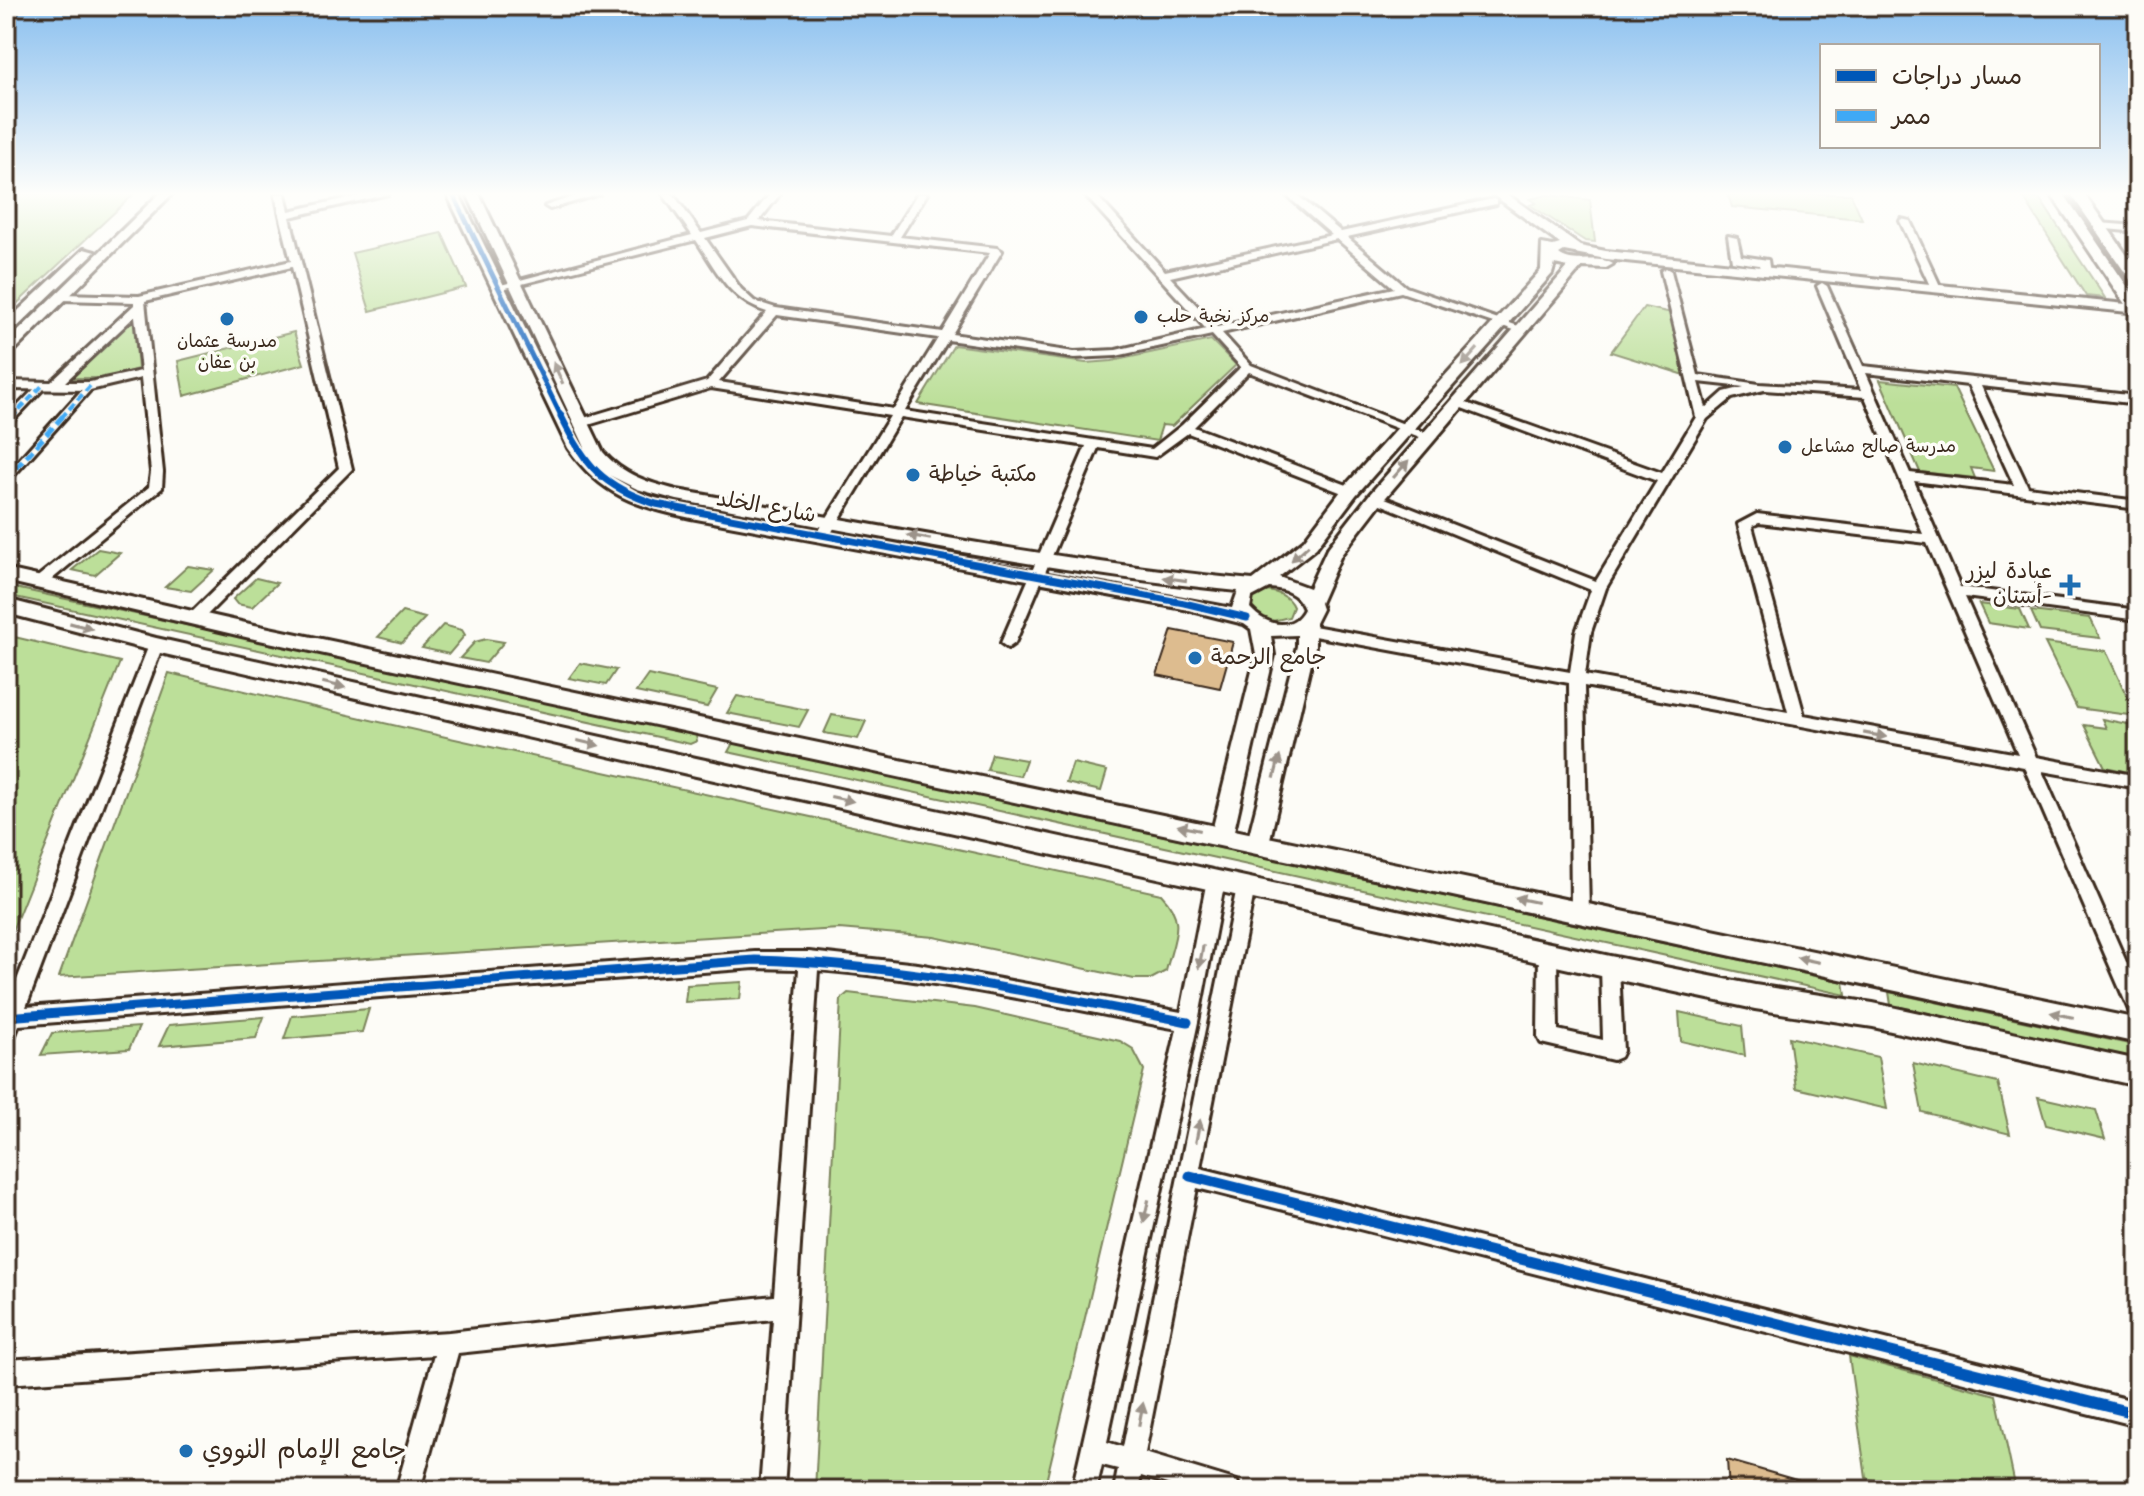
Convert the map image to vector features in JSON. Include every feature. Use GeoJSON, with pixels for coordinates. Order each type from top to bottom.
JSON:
{"type":"FeatureCollection","features":[{"type":"Feature","properties":{"kind":"main road"},"geometry":{"type":"LineString","coordinates":[[2106,264],[2135,306]]}},
{"type":"Feature","properties":{"kind":"main road"},"geometry":{"type":"LineString","coordinates":[[2126,264],[2138,281]]}},
{"type":"Feature","properties":{"kind":"main road"},"geometry":{"type":"LineString","coordinates":[[9,578],[40,582],[194,619],[2138,1031]]}},
{"type":"Feature","properties":{"kind":"main road"},"geometry":{"type":"LineString","coordinates":[[6,606],[156,645],[696,767],[1610,967],[1755,997],[1873,1015],[2138,1073]]}},
{"type":"Feature","properties":{"kind":"main road"},"geometry":{"type":"LineString","coordinates":[[696,767],[720,730]]}},
{"type":"Feature","properties":{"kind":"main road"},"geometry":{"type":"LineString","coordinates":[[1865,972],[1873,1015]]}},
{"type":"Feature","properties":{"kind":"street"},"geometry":{"type":"LineString","coordinates":[[6,330],[76,264]]}},
{"type":"Feature","properties":{"kind":"street"},"geometry":{"type":"LineString","coordinates":[[6,351],[96,264]]}},
{"type":"Feature","properties":{"kind":"street"},"geometry":{"type":"LineString","coordinates":[[62,297],[139,302],[293,264]]}},
{"type":"Feature","properties":{"kind":"street"},"geometry":{"type":"LineString","coordinates":[[194,619],[346,469],[296,264]]}},
{"type":"Feature","properties":{"kind":"street","name":"شارع الخلد"},"geometry":{"type":"LineString","coordinates":[[487,264],[584,461],[613,489],[634,499],[676,510],[1203,607],[1254,623]]}},
{"type":"Feature","properties":{"kind":"street"},"geometry":{"type":"LineString","coordinates":[[508,264],[602,462],[630,481],[677,495],[1044,559],[1167,578],[1290,585],[1299,589],[1313,609],[1304,628],[1258,843]]}},
{"type":"Feature","properties":{"kind":"street"},"geometry":{"type":"LineString","coordinates":[[498,287],[590,264]]}},
{"type":"Feature","properties":{"kind":"street"},"geometry":{"type":"LineString","coordinates":[[717,264],[750,303],[774,311],[1090,356],[1116,353],[1402,289]]}},
{"type":"Feature","properties":{"kind":"street"},"geometry":{"type":"LineString","coordinates":[[822,537],[989,264]]}},
{"type":"Feature","properties":{"kind":"street"},"geometry":{"type":"LineString","coordinates":[[1153,264],[1247,367],[1429,436]]}},
{"type":"Feature","properties":{"kind":"street"},"geometry":{"type":"LineString","coordinates":[[1163,275],[1213,264]]}},
{"type":"Feature","properties":{"kind":"street"},"geometry":{"type":"LineString","coordinates":[[1372,264],[1402,289],[1521,329]]}},
{"type":"Feature","properties":{"kind":"street"},"geometry":{"type":"LineString","coordinates":[[1222,835],[1265,655],[1254,623],[1241,609],[1241,600],[1310,544],[1350,491],[1547,271],[1548,264]]}},
{"type":"Feature","properties":{"kind":"street"},"geometry":{"type":"LineString","coordinates":[[1311,602],[1333,553],[1375,499],[1574,264]]}},
{"type":"Feature","properties":{"kind":"street"},"geometry":{"type":"LineString","coordinates":[[1613,264],[1822,286],[2135,306]]}},
{"type":"Feature","properties":{"kind":"street"},"geometry":{"type":"LineString","coordinates":[[1648,264],[2135,306]]}},
{"type":"Feature","properties":{"kind":"street"},"geometry":{"type":"LineString","coordinates":[[1764,264],[1766,272]]}},
{"type":"Feature","properties":{"kind":"street"},"geometry":{"type":"LineString","coordinates":[[1925,264],[1937,290]]}},
{"type":"Feature","properties":{"kind":"street"},"geometry":{"type":"LineString","coordinates":[[1666,271],[1702,417]]}},
{"type":"Feature","properties":{"kind":"street"},"geometry":{"type":"LineString","coordinates":[[1822,286],[2138,1010]]}},
{"type":"Feature","properties":{"kind":"street"},"geometry":{"type":"LineString","coordinates":[[40,582],[155,488],[157,472],[139,302]]}},
{"type":"Feature","properties":{"kind":"street"},"geometry":{"type":"LineString","coordinates":[[6,423],[139,302]]}},
{"type":"Feature","properties":{"kind":"street"},"geometry":{"type":"LineString","coordinates":[[711,384],[774,311]]}},
{"type":"Feature","properties":{"kind":"street"},"geometry":{"type":"LineString","coordinates":[[581,423],[711,384],[1155,453],[1186,428],[1247,367]]}},
{"type":"Feature","properties":{"kind":"street"},"geometry":{"type":"LineString","coordinates":[[1858,369],[2138,400]]}},
{"type":"Feature","properties":{"kind":"street"},"geometry":{"type":"LineString","coordinates":[[6,385],[90,386],[147,373]]}},
{"type":"Feature","properties":{"kind":"street"},"geometry":{"type":"LineString","coordinates":[[1693,378],[1869,394]]}},
{"type":"Feature","properties":{"kind":"street"},"geometry":{"type":"LineString","coordinates":[[1973,382],[2023,491]]}},
{"type":"Feature","properties":{"kind":"street"},"geometry":{"type":"LineString","coordinates":[[6,479],[90,386]]}},
{"type":"Feature","properties":{"kind":"street"},"geometry":{"type":"LineString","coordinates":[[1580,911],[1576,680],[1579,642],[1588,610],[1702,417],[1728,395],[1764,386]]}},
{"type":"Feature","properties":{"kind":"street"},"geometry":{"type":"LineString","coordinates":[[1457,404],[1665,479]]}},
{"type":"Feature","properties":{"kind":"street"},"geometry":{"type":"LineString","coordinates":[[1186,428],[1350,491]]}},
{"type":"Feature","properties":{"kind":"street"},"geometry":{"type":"LineString","coordinates":[[1008,643],[1094,443]]}},
{"type":"Feature","properties":{"kind":"street"},"geometry":{"type":"LineString","coordinates":[[1905,476],[2138,505]]}},
{"type":"Feature","properties":{"kind":"street"},"geometry":{"type":"LineString","coordinates":[[1375,499],[1599,588]]}},
{"type":"Feature","properties":{"kind":"street"},"geometry":{"type":"LineString","coordinates":[[1798,721],[1745,524],[1757,518],[1932,539]]}},
{"type":"Feature","properties":{"kind":"street"},"geometry":{"type":"LineString","coordinates":[[1955,591],[2138,615]]}},
{"type":"Feature","properties":{"kind":"street"},"geometry":{"type":"LineString","coordinates":[[1254,623],[1285,631],[1304,628],[2138,782]]}},
{"type":"Feature","properties":{"kind":"street"},"geometry":{"type":"LineString","coordinates":[[6,1034],[156,645]]}},
{"type":"Feature","properties":{"kind":"street"},"geometry":{"type":"LineString","coordinates":[[1084,1490],[1188,1022],[1216,880]]}},
{"type":"Feature","properties":{"kind":"street"},"geometry":{"type":"LineString","coordinates":[[1126,1490],[1246,887]]}},
{"type":"Feature","properties":{"kind":"street"},"geometry":{"type":"LineString","coordinates":[[1548,952],[1548,1037],[1613,1051],[1610,967]]}},
{"type":"Feature","properties":{"kind":"street"},"geometry":{"type":"LineString","coordinates":[[10,1017],[755,960],[809,960],[898,969],[1188,1022]]}},
{"type":"Feature","properties":{"kind":"street"},"geometry":{"type":"LineString","coordinates":[[772,1490],[809,960]]}},
{"type":"Feature","properties":{"kind":"street"},"geometry":{"type":"LineString","coordinates":[[1190,1176],[2138,1414]]}},
{"type":"Feature","properties":{"kind":"street"},"geometry":{"type":"LineString","coordinates":[[6,1372],[449,1343],[785,1306]]}},
{"type":"Feature","properties":{"kind":"street"},"geometry":{"type":"LineString","coordinates":[[408,1490],[449,1343]]}},
{"type":"Feature","properties":{"kind":"street"},"geometry":{"type":"LineString","coordinates":[[1093,1450],[1228,1490]]}},
{"type":"Feature","properties":{"kind":"green space"},"geometry":{"type":"Polygon","coordinates":[[[6,264],[60,264],[6,314],[6,264]]]}},
{"type":"Feature","properties":{"kind":"green space"},"geometry":{"type":"Polygon","coordinates":[[[355,264],[456,264],[466,287],[370,311],[355,264]]]}},
{"type":"Feature","properties":{"kind":"green space"},"geometry":{"type":"Polygon","coordinates":[[[2066,264],[2083,264],[2105,298],[2086,296],[2066,264]]]}},
{"type":"Feature","properties":{"kind":"green space"},"geometry":{"type":"Polygon","coordinates":[[[1644,307],[1672,313],[1688,372],[1685,375],[1611,352],[1644,307]]]}},
{"type":"Feature","properties":{"kind":"green space"},"geometry":{"type":"Polygon","coordinates":[[[133,313],[138,369],[105,378],[70,378],[133,313]]]}},
{"type":"Feature","properties":{"kind":"green space"},"geometry":{"type":"Polygon","coordinates":[[[294,332],[304,364],[184,396],[178,361],[294,332]]]}},
{"type":"Feature","properties":{"kind":"green space"},"geometry":{"type":"Polygon","coordinates":[[[1211,340],[1236,365],[1172,426],[1162,425],[1157,441],[918,404],[954,345],[1086,363],[1112,361],[1211,340]]]}},
{"type":"Feature","properties":{"kind":"green space"},"geometry":{"type":"Polygon","coordinates":[[[1880,380],[1954,388],[1994,471],[1971,468],[1975,478],[1920,472],[1880,380]]]}},
{"type":"Feature","properties":{"kind":"green space"},"geometry":{"type":"Polygon","coordinates":[[[98,549],[120,553],[95,575],[72,570],[98,549]]]}},
{"type":"Feature","properties":{"kind":"green space"},"geometry":{"type":"Polygon","coordinates":[[[188,566],[214,570],[191,591],[165,587],[188,566]]]}},
{"type":"Feature","properties":{"kind":"green space"},"geometry":{"type":"Polygon","coordinates":[[[256,578],[277,583],[252,607],[237,604],[233,599],[256,578]]]}},
{"type":"Feature","properties":{"kind":"green space"},"geometry":{"type":"Polygon","coordinates":[[[6,586],[696,735],[697,741],[690,744],[6,595],[6,586]]]}},
{"type":"Feature","properties":{"kind":"green space"},"geometry":{"type":"Polygon","coordinates":[[[1265,591],[1278,593],[1288,600],[1293,607],[1289,617],[1269,622],[1249,609],[1253,596],[1265,591]]]}},
{"type":"Feature","properties":{"kind":"green space"},"geometry":{"type":"Polygon","coordinates":[[[1979,604],[2020,609],[2029,629],[1988,623],[1979,604]]]}},
{"type":"Feature","properties":{"kind":"green space"},"geometry":{"type":"Polygon","coordinates":[[[2031,611],[2090,618],[2100,638],[2040,631],[2031,611]]]}},
{"type":"Feature","properties":{"kind":"green space"},"geometry":{"type":"Polygon","coordinates":[[[402,612],[425,618],[402,643],[378,637],[402,612]]]}},
{"type":"Feature","properties":{"kind":"green space"},"geometry":{"type":"Polygon","coordinates":[[[443,625],[462,630],[465,635],[449,654],[422,648],[443,625]]]}},
{"type":"Feature","properties":{"kind":"green space"},"geometry":{"type":"Polygon","coordinates":[[[6,635],[120,662],[6,946],[6,635]]]}},
{"type":"Feature","properties":{"kind":"green space"},"geometry":{"type":"Polygon","coordinates":[[[486,639],[504,642],[486,663],[460,658],[475,642],[486,639]]]}},
{"type":"Feature","properties":{"kind":"green space"},"geometry":{"type":"Polygon","coordinates":[[[2045,643],[2106,651],[2136,716],[2077,708],[2045,643]]]}},
{"type":"Feature","properties":{"kind":"green space"},"geometry":{"type":"Polygon","coordinates":[[[580,663],[616,670],[606,685],[569,678],[580,663]]]}},
{"type":"Feature","properties":{"kind":"green space"},"geometry":{"type":"Polygon","coordinates":[[[169,673],[1161,894],[1174,913],[1176,922],[1175,939],[1166,971],[1151,979],[1134,979],[934,937],[839,929],[59,977],[169,673]]]}},
{"type":"Feature","properties":{"kind":"green space"},"geometry":{"type":"Polygon","coordinates":[[[648,675],[717,690],[707,707],[636,692],[648,675]]]}},
{"type":"Feature","properties":{"kind":"green space"},"geometry":{"type":"Polygon","coordinates":[[[737,696],[808,710],[799,727],[727,713],[737,696]]]}},
{"type":"Feature","properties":{"kind":"green space"},"geometry":{"type":"Polygon","coordinates":[[[832,715],[866,721],[858,739],[824,733],[832,715]]]}},
{"type":"Feature","properties":{"kind":"green space"},"geometry":{"type":"Polygon","coordinates":[[[2102,719],[2138,726],[2138,774],[2105,767],[2084,725],[2106,728],[2102,719]]]}},
{"type":"Feature","properties":{"kind":"green space"},"geometry":{"type":"Polygon","coordinates":[[[733,743],[1844,982],[1846,995],[728,752],[733,743]]]}},
{"type":"Feature","properties":{"kind":"green space"},"geometry":{"type":"Polygon","coordinates":[[[992,754],[1026,760],[1020,776],[987,770],[992,754]]]}},
{"type":"Feature","properties":{"kind":"green space"},"geometry":{"type":"Polygon","coordinates":[[[1073,763],[1107,771],[1101,791],[1066,783],[1073,763]]]}},
{"type":"Feature","properties":{"kind":"green space"},"geometry":{"type":"Polygon","coordinates":[[[742,982],[740,999],[685,1002],[687,985],[742,982]]]}},
{"type":"Feature","properties":{"kind":"green space"},"geometry":{"type":"Polygon","coordinates":[[[1889,992],[2138,1046],[2138,1059],[1891,1005],[1889,992]]]}},
{"type":"Feature","properties":{"kind":"green space"},"geometry":{"type":"Polygon","coordinates":[[[848,993],[975,1008],[1120,1041],[1133,1049],[1144,1070],[1044,1490],[815,1490],[841,999],[848,993]]]}},
{"type":"Feature","properties":{"kind":"green space"},"geometry":{"type":"Polygon","coordinates":[[[369,1009],[362,1032],[284,1039],[292,1016],[369,1009]]]}},
{"type":"Feature","properties":{"kind":"green space"},"geometry":{"type":"Polygon","coordinates":[[[1679,1012],[1742,1026],[1745,1056],[1681,1041],[1679,1012]]]}},
{"type":"Feature","properties":{"kind":"green space"},"geometry":{"type":"Polygon","coordinates":[[[264,1017],[256,1038],[159,1046],[169,1025],[264,1017]]]}},
{"type":"Feature","properties":{"kind":"green space"},"geometry":{"type":"Polygon","coordinates":[[[139,1027],[129,1049],[41,1055],[52,1033],[139,1027]]]}},
{"type":"Feature","properties":{"kind":"green space"},"geometry":{"type":"Polygon","coordinates":[[[1789,1037],[1878,1057],[1887,1109],[1796,1088],[1789,1037]]]}},
{"type":"Feature","properties":{"kind":"green space"},"geometry":{"type":"Polygon","coordinates":[[[1913,1063],[1998,1083],[2010,1134],[1922,1112],[1913,1063]]]}},
{"type":"Feature","properties":{"kind":"green space"},"geometry":{"type":"Polygon","coordinates":[[[2038,1097],[2096,1110],[2105,1139],[2046,1125],[2038,1097]]]}},
{"type":"Feature","properties":{"kind":"green space"},"geometry":{"type":"Polygon","coordinates":[[[1849,1356],[1996,1395],[2016,1490],[1907,1490],[1866,1478],[1849,1356]]]}},
{"type":"Feature","properties":{"kind":"building","name":"جامع الرحمة"},"geometry":{"type":"Polygon","coordinates":[[[1172,630],[1233,642],[1220,688],[1157,675],[1172,630]]]}},
{"type":"Feature","properties":{"kind":"building"},"geometry":{"type":"Polygon","coordinates":[[[1727,1460],[1817,1486],[1816,1490],[1729,1490],[1727,1460]]]}},
{"type":"Feature","properties":{"kind":"marked path"},"geometry":{"type":"LineString","coordinates":[[6,423],[43,385]]}},
{"type":"Feature","properties":{"kind":"marked path"},"geometry":{"type":"LineString","coordinates":[[6,479],[90,386]]}},
{"type":"Feature","properties":{"kind":"cycle path"},"geometry":{"type":"LineString","coordinates":[[487,264],[576,448],[598,475],[625,493],[691,513],[1184,603],[1247,618]]}},
{"type":"Feature","properties":{"kind":"cycle path"},"geometry":{"type":"LineString","coordinates":[[6,1017],[755,960],[810,961],[918,972],[1188,1022]]}},
{"type":"Feature","properties":{"kind":"cycle path"},"geometry":{"type":"LineString","coordinates":[[1190,1176],[2138,1414]]}},
{"type":"Feature","properties":{"kind":"place","name":"مركز نخبة حلب"},"geometry":{"type":"Point","coordinates":[1141,317]}},
{"type":"Feature","properties":{"kind":"place","name":"مدرسة عثمان بن عفان"},"geometry":{"type":"Point","coordinates":[227,319]}},
{"type":"Feature","properties":{"kind":"place","name":"مدرسة صالح مشاعل"},"geometry":{"type":"Point","coordinates":[1785,447]}},
{"type":"Feature","properties":{"kind":"place","name":"مكتبة خياطة"},"geometry":{"type":"Point","coordinates":[913,475]}},
{"type":"Feature","properties":{"kind":"place","name":"عيادة ليزر أسنان-"},"geometry":{"type":"Point","coordinates":[2070,585]}},
{"type":"Feature","properties":{"kind":"place","name":"جامع الرحمة"},"geometry":{"type":"Point","coordinates":[1195,658]}},
{"type":"Feature","properties":{"kind":"place","name":"جامع الإمام النووي"},"geometry":{"type":"Point","coordinates":[186,1451]}}]}
